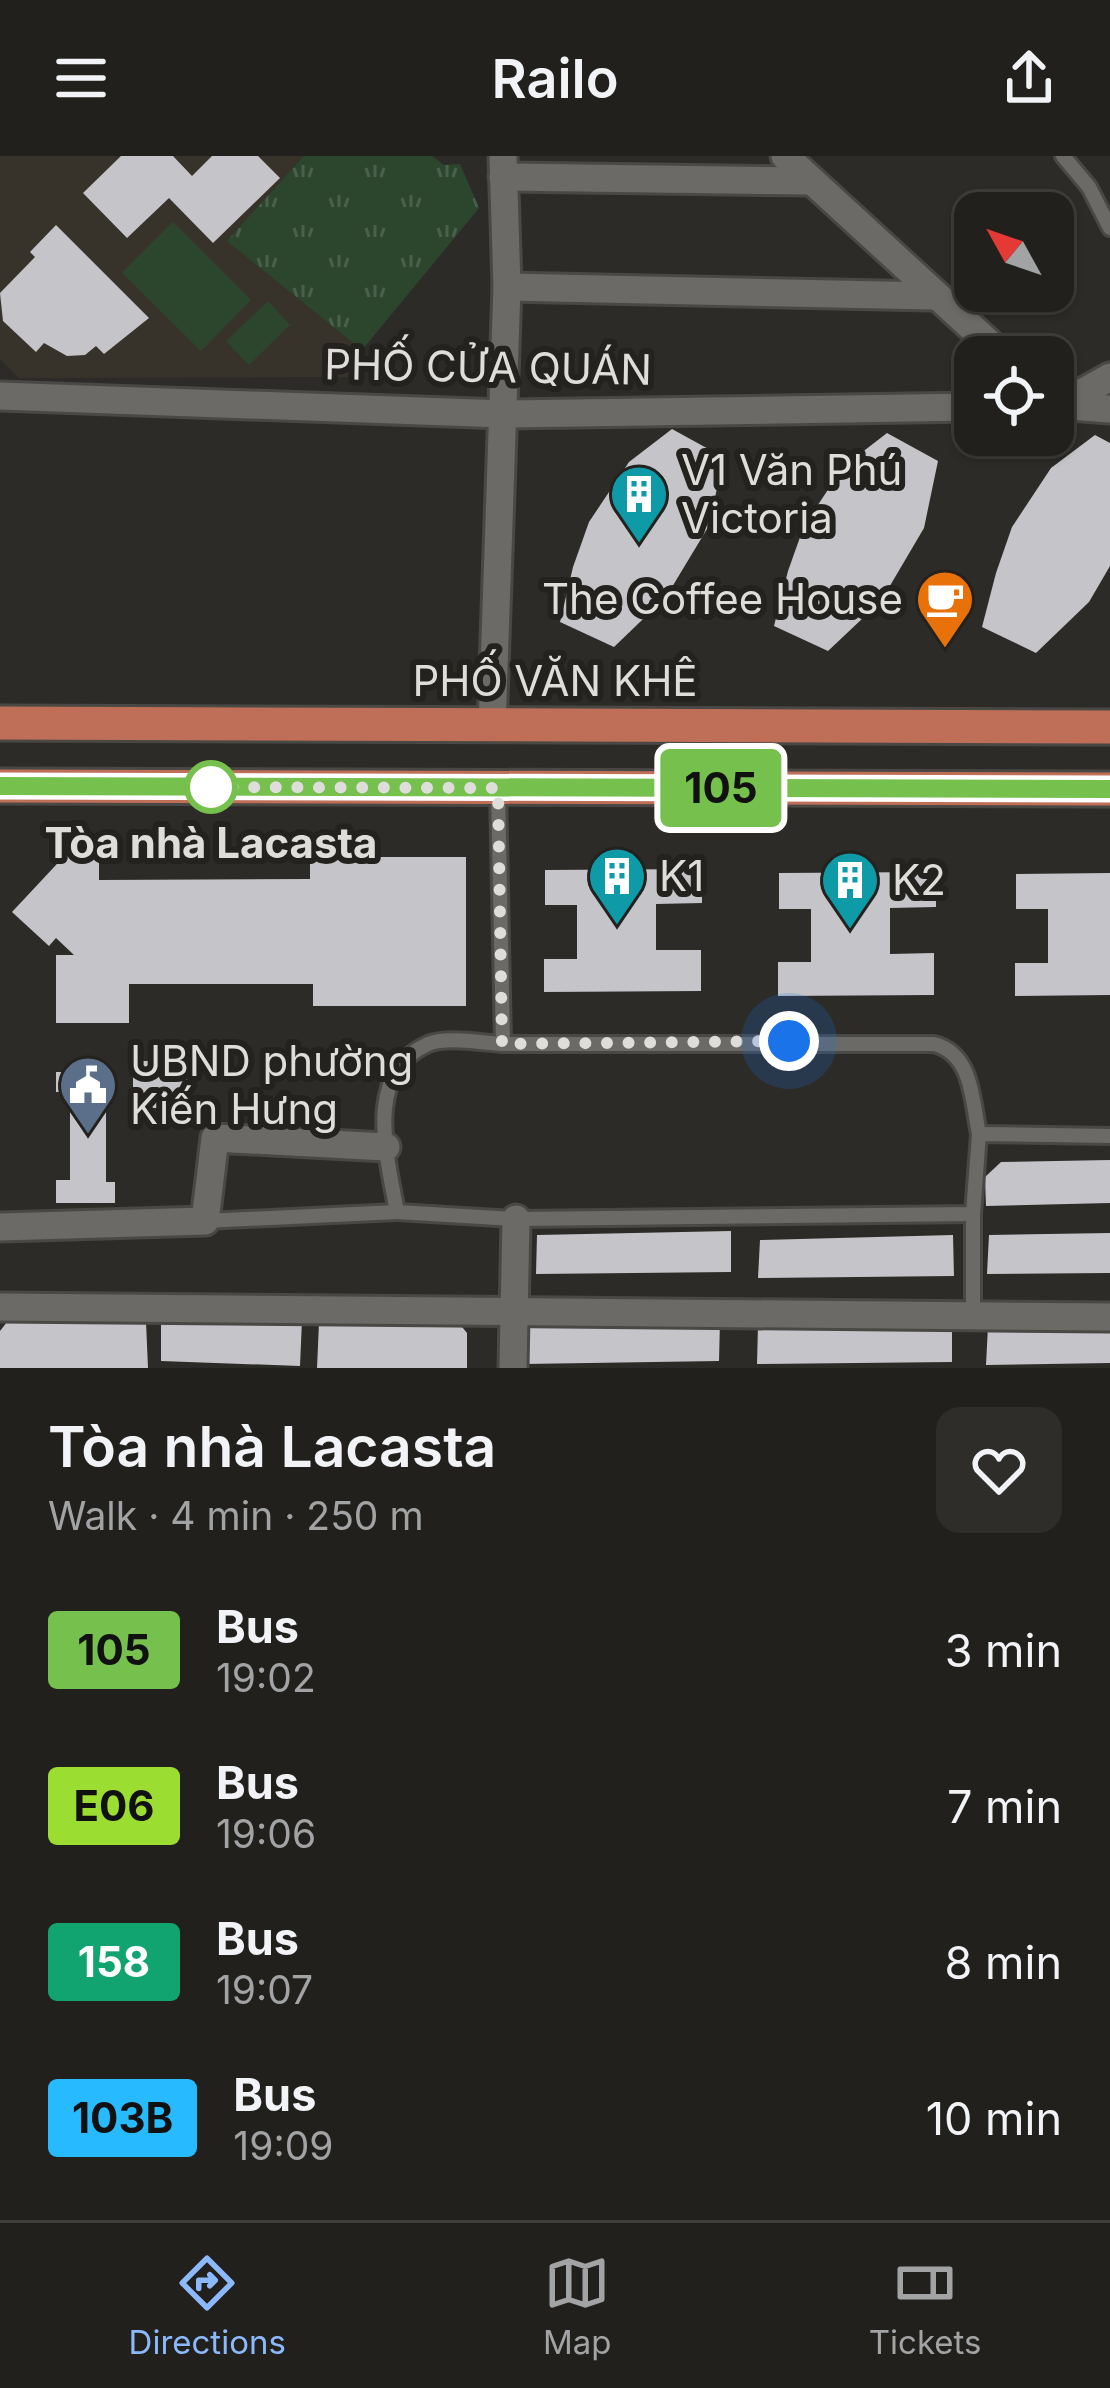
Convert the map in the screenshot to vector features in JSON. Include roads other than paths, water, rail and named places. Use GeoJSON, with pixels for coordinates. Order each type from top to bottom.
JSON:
{"type":"FeatureCollection","features":[{"type":"Feature","properties":{"kind":"main road","name":"PHỐ VĂN KHÊ"},"geometry":{"type":"LineString","coordinates":[[0,723],[1110,727]]}},
{"type":"Feature","properties":{"kind":"main road"},"geometry":{"type":"LineString","coordinates":[[0,786],[1110,789]]}},
{"type":"Feature","properties":{"kind":"street"},"geometry":{"type":"LineString","coordinates":[[785,156],[979,336]]}},
{"type":"Feature","properties":{"kind":"street"},"geometry":{"type":"LineString","coordinates":[[492,727],[507,287],[503,166],[809,181]]}},
{"type":"Feature","properties":{"kind":"street"},"geometry":{"type":"LineString","coordinates":[[507,287],[942,304]]}},
{"type":"Feature","properties":{"kind":"street"},"geometry":{"type":"LineString","coordinates":[[1074,394],[1110,377]]}},
{"type":"Feature","properties":{"kind":"street","name":"PHỐ CỬA QUÁN"},"geometry":{"type":"LineString","coordinates":[[0,396],[504,414],[954,406]]}},
{"type":"Feature","properties":{"kind":"street"},"geometry":{"type":"LineString","coordinates":[[1074,405],[1110,410]]}},
{"type":"Feature","properties":{"kind":"street"},"geometry":{"type":"LineString","coordinates":[[0,1227],[205,1221],[215,1138],[386,1147]]}},
{"type":"Feature","properties":{"kind":"street"},"geometry":{"type":"LineString","coordinates":[[513,1368],[516,1219]]}},
{"type":"Feature","properties":{"kind":"street"},"geometry":{"type":"LineString","coordinates":[[0,1306],[1110,1317]]}},
{"type":"Feature","properties":{"kind":"lane"},"geometry":{"type":"LineString","coordinates":[[1063,156],[1089,187],[1110,228]]}},
{"type":"Feature","properties":{"kind":"lane"},"geometry":{"type":"LineString","coordinates":[[942,304],[954,298]]}},
{"type":"Feature","properties":{"kind":"lane"},"geometry":{"type":"LineString","coordinates":[[498,788],[502,1044]]}},
{"type":"Feature","properties":{"kind":"lane"},"geometry":{"type":"LineString","coordinates":[[397,1212],[386,1147],[386,1088],[398,1064],[431,1042],[934,1044],[950,1049],[965,1069],[979,1134],[973,1316]]}},
{"type":"Feature","properties":{"kind":"lane"},"geometry":{"type":"LineString","coordinates":[[979,1134],[1110,1136]]}},
{"type":"Feature","properties":{"kind":"lane"},"geometry":{"type":"LineString","coordinates":[[205,1221],[397,1212],[516,1219],[805,1220],[974,1214]]}},
{"type":"Feature","properties":{"kind":"place","name":"V1 Văn Phú Victoria"},"geometry":{"type":"Point","coordinates":[639,545]}},
{"type":"Feature","properties":{"kind":"place","name":"The Coffee House"},"geometry":{"type":"Point","coordinates":[945,650]}},
{"type":"Feature","properties":{"kind":"place","name":"Tòa nhà Lacasta"},"geometry":{"type":"Point","coordinates":[211,787]}},
{"type":"Feature","properties":{"kind":"place","name":"K1"},"geometry":{"type":"Point","coordinates":[617,927]}},
{"type":"Feature","properties":{"kind":"place","name":"K2"},"geometry":{"type":"Point","coordinates":[850,931]}},
{"type":"Feature","properties":{"kind":"place","name":"UBND phường Kiến Hưng"},"geometry":{"type":"Point","coordinates":[88,1136]}}]}
